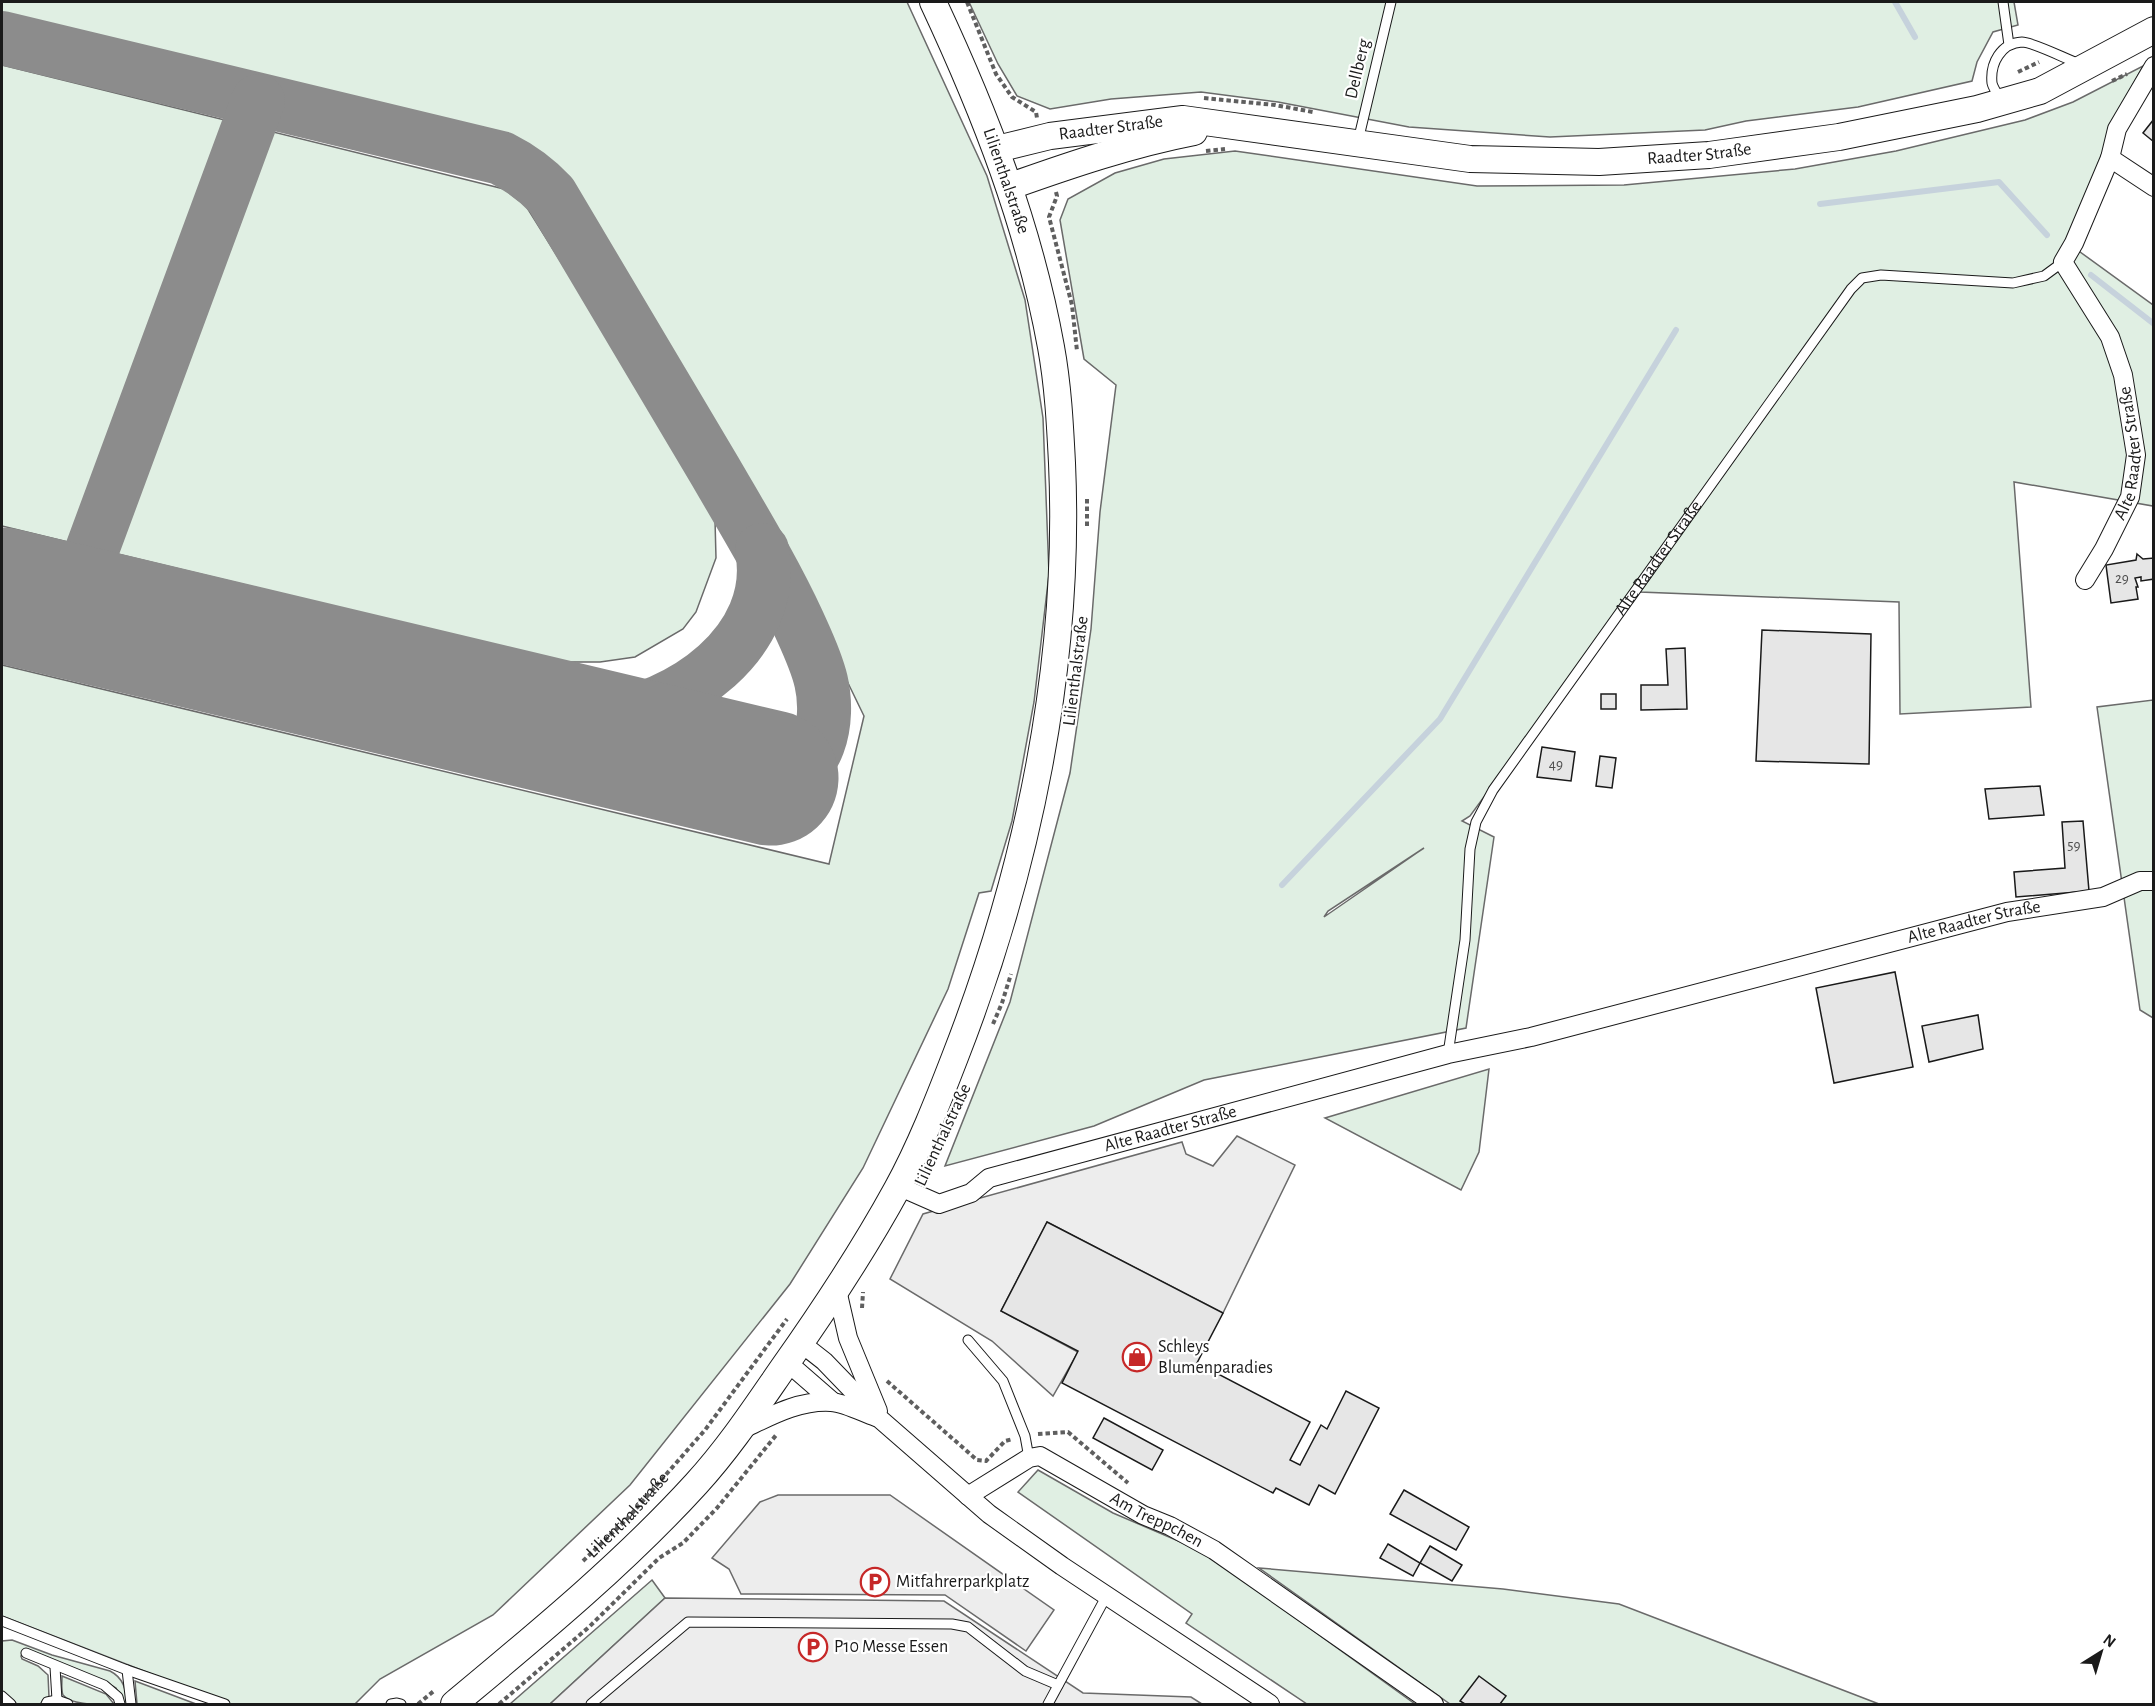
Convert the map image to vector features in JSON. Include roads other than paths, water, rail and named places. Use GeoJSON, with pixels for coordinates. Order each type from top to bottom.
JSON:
{"type":"FeatureCollection","features":[{"type":"Feature","properties":{"kind":"main road","name":"Lilienthalstraße"},"geometry":{"type":"LineString","coordinates":[[445,1697],[548,1625],[646,1535],[699,1481],[739,1430],[837,1290],[898,1186],[933,1115],[995,947],[1024,838],[1052,694],[1063,572],[1064,509],[1060,427],[1052,349],[1025,234],[1011,186],[933,2]]}},
{"type":"Feature","properties":{"kind":"main road","name":"Raadter Straße"},"geometry":{"type":"LineString","coordinates":[[997,149],[1043,125],[1183,119],[1470,159],[1599,162],[1709,155],[1839,137],[1977,109],[1997,93],[2040,91],[2154,30]]}},
{"type":"Feature","properties":{"kind":"main road","name":"Raadter Straße"},"geometry":{"type":"LineString","coordinates":[[1011,186],[1050,172],[1169,137],[1225,126]]}},
{"type":"Feature","properties":{"kind":"street"},"geometry":{"type":"LineString","coordinates":[[2063,262],[2074,243],[2110,158],[2117,129],[2154,66]]}},
{"type":"Feature","properties":{"kind":"street"},"geometry":{"type":"LineString","coordinates":[[2110,158],[2154,187]]}},
{"type":"Feature","properties":{"kind":"street","name":"Alte Raadter Straße"},"geometry":{"type":"LineString","coordinates":[[2063,262],[2110,337],[2123,375],[2136,455],[2130,497],[2104,549],[2085,580]]}},
{"type":"Feature","properties":{"kind":"street","name":"Alte Raadter Straße"},"geometry":{"type":"LineString","coordinates":[[898,1186],[939,1204],[971,1193],[989,1178],[1448,1054],[1531,1037],[2007,912],[2103,897],[2140,882],[2154,881]]}},
{"type":"Feature","properties":{"kind":"street"},"geometry":{"type":"LineString","coordinates":[[837,1290],[848,1338],[880,1419]]}},
{"type":"Feature","properties":{"kind":"street"},"geometry":{"type":"LineString","coordinates":[[800,1344],[833,1402]]}},
{"type":"Feature","properties":{"kind":"street"},"geometry":{"type":"LineString","coordinates":[[800,1344],[824,1361],[880,1419],[989,1514],[1270,1704]]}},
{"type":"Feature","properties":{"kind":"street"},"geometry":{"type":"LineString","coordinates":[[739,1430],[800,1404],[833,1402],[880,1419]]}},
{"type":"Feature","properties":{"kind":"street","name":"Am Treppchen"},"geometry":{"type":"LineString","coordinates":[[1029,1458],[1040,1456],[1052,1461],[1143,1515],[1170,1526],[1214,1550],[1434,1704]]}},
{"type":"Feature","properties":{"kind":"street"},"geometry":{"type":"LineString","coordinates":[[968,1496],[1029,1458]]}},
{"type":"Feature","properties":{"kind":"lane","name":"Dellberg"},"geometry":{"type":"LineString","coordinates":[[1357,143],[1391,2]]}},
{"type":"Feature","properties":{"kind":"lane"},"geometry":{"type":"LineString","coordinates":[[2002,2],[2009,45]]}},
{"type":"Feature","properties":{"kind":"lane"},"geometry":{"type":"LineString","coordinates":[[1997,93],[1995,61],[2001,50],[2009,45],[2024,42],[2087,67]]}},
{"type":"Feature","properties":{"kind":"lane","name":"Alte Raadter Straße"},"geometry":{"type":"LineString","coordinates":[[1448,1054],[1465,940],[1470,849],[1476,822],[1493,790],[1851,289],[1862,279],[1881,275],[2013,283],[2044,276],[2063,262]]}},
{"type":"Feature","properties":{"kind":"lane"},"geometry":{"type":"LineString","coordinates":[[968,1340],[1003,1381],[1025,1436],[1029,1458]]}},
{"type":"Feature","properties":{"kind":"lane"},"geometry":{"type":"LineString","coordinates":[[1048,1704],[1107,1595]]}},
{"type":"Feature","properties":{"kind":"lane"},"geometry":{"type":"LineString","coordinates":[[2,1621],[127,1670],[225,1704]]}},
{"type":"Feature","properties":{"kind":"lane"},"geometry":{"type":"LineString","coordinates":[[591,1704],[688,1622],[951,1624],[968,1627],[1025,1671],[1058,1685]]}},
{"type":"Feature","properties":{"kind":"lane"},"geometry":{"type":"LineString","coordinates":[[2,1628],[14,1625]]}},
{"type":"Feature","properties":{"kind":"lane"},"geometry":{"type":"LineString","coordinates":[[26,1653],[55,1667],[104,1685],[118,1697],[120,1704]]}},
{"type":"Feature","properties":{"kind":"lane"},"geometry":{"type":"LineString","coordinates":[[55,1667],[57,1700]]}},
{"type":"Feature","properties":{"kind":"lane"},"geometry":{"type":"LineString","coordinates":[[127,1670],[131,1704]]}},
{"type":"Feature","properties":{"kind":"lane"},"geometry":{"type":"LineString","coordinates":[[2,1696],[11,1704]]}},
{"type":"Feature","properties":{"kind":"lane"},"geometry":{"type":"LineString","coordinates":[[46,1704],[57,1700],[68,1704]]}},
{"type":"Feature","properties":{"kind":"lane"},"geometry":{"type":"LineString","coordinates":[[391,1704],[397,1702],[402,1704]]}},
{"type":"Feature","properties":{"kind":"waterway"},"geometry":{"type":"LineString","coordinates":[[1895,2],[1915,37]]}},
{"type":"Feature","properties":{"kind":"waterway"},"geometry":{"type":"LineString","coordinates":[[1820,204],[1999,182],[2047,235]]}},
{"type":"Feature","properties":{"kind":"waterway"},"geometry":{"type":"LineString","coordinates":[[2091,275],[2154,324]]}},
{"type":"Feature","properties":{"kind":"waterway"},"geometry":{"type":"LineString","coordinates":[[1282,885],[1440,719],[1676,330]]}},
{"type":"Feature","properties":{"kind":"place","name":"Schleys Blumenparadies"},"geometry":{"type":"Point","coordinates":[1137,1357]}},
{"type":"Feature","properties":{"kind":"place","name":"Mitfahrerparkplatz"},"geometry":{"type":"Point","coordinates":[875,1582]}},
{"type":"Feature","properties":{"kind":"place","name":"P10 Messe Essen"},"geometry":{"type":"Point","coordinates":[813,1647]}}]}
